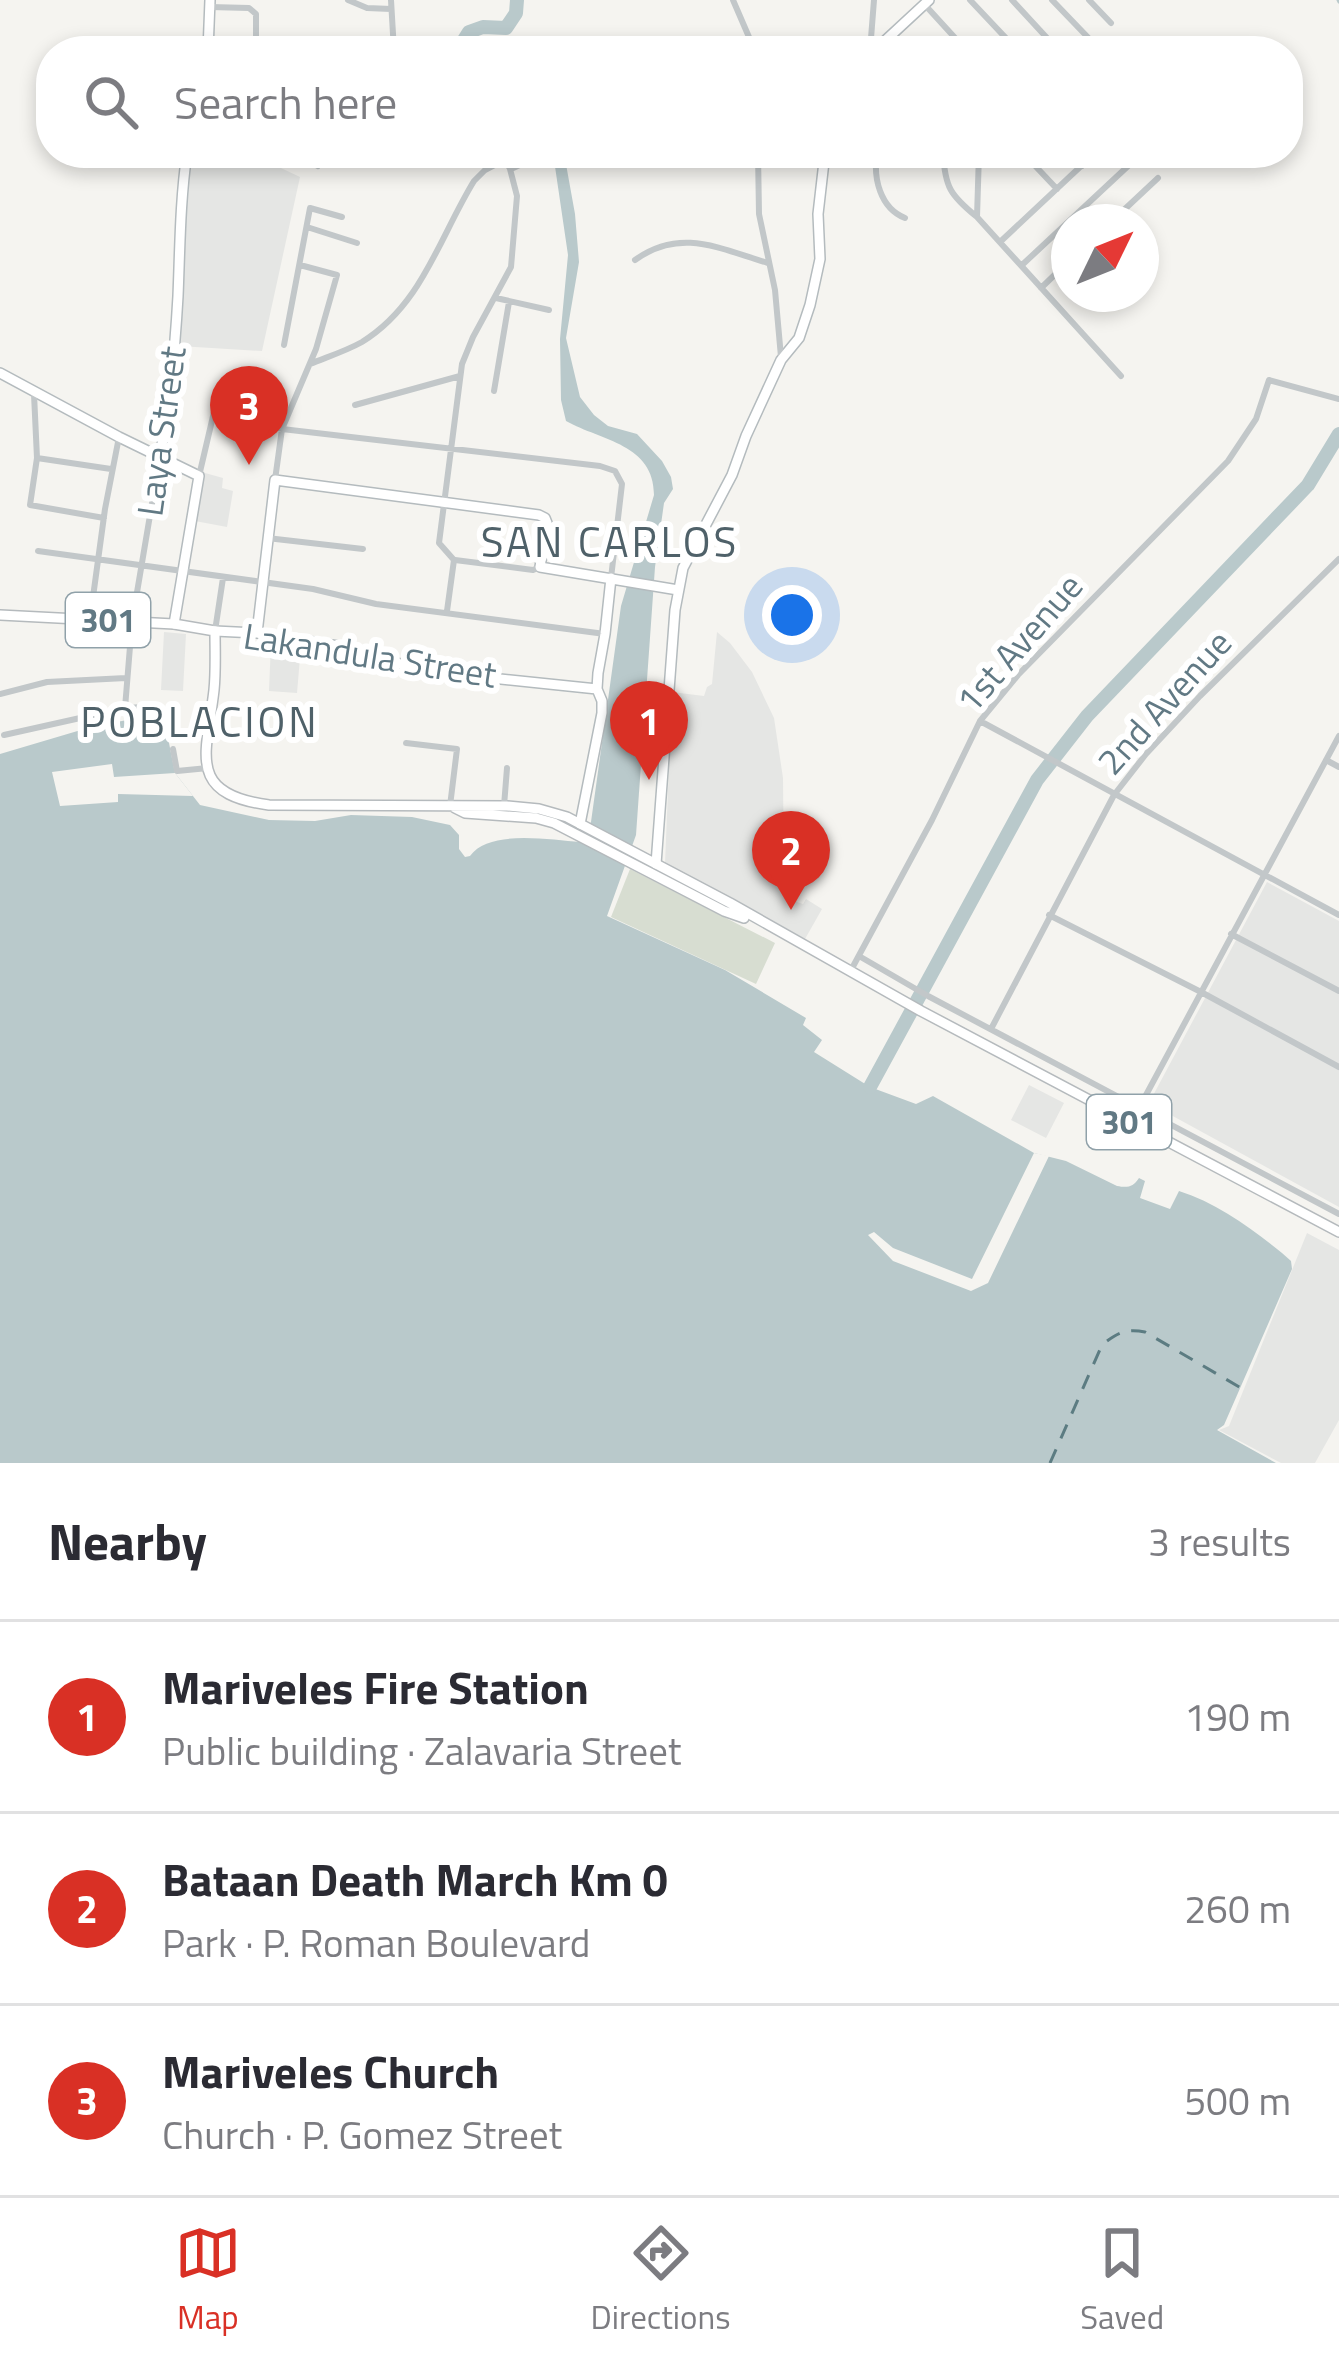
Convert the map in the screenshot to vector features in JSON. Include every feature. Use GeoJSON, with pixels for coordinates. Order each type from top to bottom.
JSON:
{"type":"FeatureCollection","features":[{"type":"Feature","properties":{"kind":"main road"},"geometry":{"type":"LineString","coordinates":[[889,36],[926,2]]}},
{"type":"Feature","properties":{"kind":"main road"},"geometry":{"type":"LineString","coordinates":[[209,36],[210,4]]}},
{"type":"Feature","properties":{"kind":"main road","name":"Laya Street"},"geometry":{"type":"LineString","coordinates":[[160,457],[178,298],[185,168]]}},
{"type":"Feature","properties":{"kind":"main road"},"geometry":{"type":"LineString","coordinates":[[656,864],[683,568],[732,475],[782,360],[799,338],[820,259],[818,214],[823,168]]}},
{"type":"Feature","properties":{"kind":"main road"},"geometry":{"type":"LineString","coordinates":[[0,373],[199,476],[174,624]]}},
{"type":"Feature","properties":{"kind":"main road"},"geometry":{"type":"LineString","coordinates":[[256,634],[275,480],[544,518],[540,567],[678,590]]}},
{"type":"Feature","properties":{"kind":"main road"},"geometry":{"type":"LineString","coordinates":[[583,829],[602,713],[597,688],[610,578]]}},
{"type":"Feature","properties":{"kind":"main road","name":"301"},"geometry":{"type":"LineString","coordinates":[[0,615],[174,624],[215,631]]}},
{"type":"Feature","properties":{"kind":"main road"},"geometry":{"type":"LineString","coordinates":[[208,768],[215,631]]}},
{"type":"Feature","properties":{"kind":"main road","name":"Lakandula Street"},"geometry":{"type":"LineString","coordinates":[[215,631],[344,647],[424,671],[597,688]]}},
{"type":"Feature","properties":{"kind":"main road","name":"301"},"geometry":{"type":"LineString","coordinates":[[208,768],[220,790],[242,801],[269,805],[504,806],[556,812],[724,911],[764,925]]}},
{"type":"Feature","properties":{"kind":"main road","name":"301"},"geometry":{"type":"LineString","coordinates":[[450,806],[465,813],[536,818],[583,829]]}},
{"type":"Feature","properties":{"kind":"main road","name":"301"},"geometry":{"type":"LineString","coordinates":[[636,859],[656,864],[921,1011],[1339,1232]]}},
{"type":"Feature","properties":{"kind":"street"},"geometry":{"type":"LineString","coordinates":[[348,0],[368,8],[391,4],[393,36]]}},
{"type":"Feature","properties":{"kind":"street"},"geometry":{"type":"LineString","coordinates":[[734,0],[749,36]]}},
{"type":"Feature","properties":{"kind":"street"},"geometry":{"type":"LineString","coordinates":[[873,36],[874,0]]}},
{"type":"Feature","properties":{"kind":"street"},"geometry":{"type":"LineString","coordinates":[[970,0],[1004,36]]}},
{"type":"Feature","properties":{"kind":"street"},"geometry":{"type":"LineString","coordinates":[[1012,0],[1045,36]]}},
{"type":"Feature","properties":{"kind":"street"},"geometry":{"type":"LineString","coordinates":[[1052,0],[1087,36]]}},
{"type":"Feature","properties":{"kind":"street"},"geometry":{"type":"LineString","coordinates":[[1089,0],[1111,23]]}},
{"type":"Feature","properties":{"kind":"street"},"geometry":{"type":"LineString","coordinates":[[926,2],[954,36]]}},
{"type":"Feature","properties":{"kind":"street"},"geometry":{"type":"LineString","coordinates":[[210,4],[249,8],[256,14],[256,36]]}},
{"type":"Feature","properties":{"kind":"street"},"geometry":{"type":"LineString","coordinates":[[310,364],[361,342],[395,316],[420,286],[474,182],[488,168]]}},
{"type":"Feature","properties":{"kind":"street"},"geometry":{"type":"LineString","coordinates":[[758,168],[759,214],[782,360]]}},
{"type":"Feature","properties":{"kind":"street"},"geometry":{"type":"LineString","coordinates":[[876,168],[883,198],[896,215],[905,218]]}},
{"type":"Feature","properties":{"kind":"street"},"geometry":{"type":"LineString","coordinates":[[945,168],[948,189],[1121,376]]}},
{"type":"Feature","properties":{"kind":"street"},"geometry":{"type":"LineString","coordinates":[[976,217],[979,168]]}},
{"type":"Feature","properties":{"kind":"street"},"geometry":{"type":"LineString","coordinates":[[1038,168],[1057,189]]}},
{"type":"Feature","properties":{"kind":"street"},"geometry":{"type":"LineString","coordinates":[[1000,242],[1080,168]]}},
{"type":"Feature","properties":{"kind":"street"},"geometry":{"type":"LineString","coordinates":[[1022,266],[1126,168]]}},
{"type":"Feature","properties":{"kind":"street"},"geometry":{"type":"LineString","coordinates":[[510,169],[518,196],[511,267],[473,337],[460,376],[439,543],[454,560],[540,567]]}},
{"type":"Feature","properties":{"kind":"street"},"geometry":{"type":"LineString","coordinates":[[1130,204],[1158,178]]}},
{"type":"Feature","properties":{"kind":"street"},"geometry":{"type":"LineString","coordinates":[[284,345],[310,208],[342,217]]}},
{"type":"Feature","properties":{"kind":"street"},"geometry":{"type":"LineString","coordinates":[[307,227],[357,243]]}},
{"type":"Feature","properties":{"kind":"street"},"geometry":{"type":"LineString","coordinates":[[635,260],[675,242],[690,241],[770,264]]}},
{"type":"Feature","properties":{"kind":"street"},"geometry":{"type":"LineString","coordinates":[[275,480],[282,429],[310,364],[337,274],[300,265]]}},
{"type":"Feature","properties":{"kind":"street"},"geometry":{"type":"LineString","coordinates":[[1041,288],[1051,278]]}},
{"type":"Feature","properties":{"kind":"street"},"geometry":{"type":"LineString","coordinates":[[496,298],[549,310]]}},
{"type":"Feature","properties":{"kind":"street"},"geometry":{"type":"LineString","coordinates":[[494,391],[509,302]]}},
{"type":"Feature","properties":{"kind":"street"},"geometry":{"type":"LineString","coordinates":[[355,405],[460,376]]}},
{"type":"Feature","properties":{"kind":"street","name":"1st Avenue"},"geometry":{"type":"LineString","coordinates":[[850,972],[980,721],[1018,675],[1228,461],[1256,419],[1269,380],[1339,399]]}},
{"type":"Feature","properties":{"kind":"street"},"geometry":{"type":"LineString","coordinates":[[34,390],[38,458],[30,506],[104,518]]}},
{"type":"Feature","properties":{"kind":"street"},"geometry":{"type":"LineString","coordinates":[[199,476],[214,412],[282,429],[600,466],[615,471],[622,491],[610,578]]}},
{"type":"Feature","properties":{"kind":"street"},"geometry":{"type":"LineString","coordinates":[[90,619],[119,437]]}},
{"type":"Feature","properties":{"kind":"street","name":"Laya Street"},"geometry":{"type":"LineString","coordinates":[[125,707],[132,622],[160,457]]}},
{"type":"Feature","properties":{"kind":"street"},"geometry":{"type":"LineString","coordinates":[[38,458],[113,469]]}},
{"type":"Feature","properties":{"kind":"street"},"geometry":{"type":"LineString","coordinates":[[267,538],[363,549]]}},
{"type":"Feature","properties":{"kind":"street"},"geometry":{"type":"LineString","coordinates":[[38,551],[605,634]]}},
{"type":"Feature","properties":{"kind":"street","name":"2nd Avenue"},"geometry":{"type":"LineString","coordinates":[[991,1030],[1114,795],[1186,710],[1339,559]]}},
{"type":"Feature","properties":{"kind":"street"},"geometry":{"type":"LineString","coordinates":[[447,611],[454,560]]}},
{"type":"Feature","properties":{"kind":"street"},"geometry":{"type":"LineString","coordinates":[[215,631],[223,578]]}},
{"type":"Feature","properties":{"kind":"street"},"geometry":{"type":"LineString","coordinates":[[0,694],[47,682],[126,678]]}},
{"type":"Feature","properties":{"kind":"street"},"geometry":{"type":"LineString","coordinates":[[4,735],[125,707],[144,707]]}},
{"type":"Feature","properties":{"kind":"street"},"geometry":{"type":"LineString","coordinates":[[980,721],[1339,915]]}},
{"type":"Feature","properties":{"kind":"street"},"geometry":{"type":"LineString","coordinates":[[207,734],[272,733]]}},
{"type":"Feature","properties":{"kind":"street"},"geometry":{"type":"LineString","coordinates":[[1139,1108],[1339,736]]}},
{"type":"Feature","properties":{"kind":"street"},"geometry":{"type":"LineString","coordinates":[[406,743],[457,749],[450,806]]}},
{"type":"Feature","properties":{"kind":"street"},"geometry":{"type":"LineString","coordinates":[[173,749],[177,771],[208,768]]}},
{"type":"Feature","properties":{"kind":"street"},"geometry":{"type":"LineString","coordinates":[[1326,760],[1339,766]]}},
{"type":"Feature","properties":{"kind":"street"},"geometry":{"type":"LineString","coordinates":[[504,806],[507,768]]}},
{"type":"Feature","properties":{"kind":"street"},"geometry":{"type":"LineString","coordinates":[[1049,915],[1339,1067]]}},
{"type":"Feature","properties":{"kind":"street"},"geometry":{"type":"LineString","coordinates":[[1231,934],[1339,991]]}},
{"type":"Feature","properties":{"kind":"street"},"geometry":{"type":"LineString","coordinates":[[859,956],[1339,1214]]}},
{"type":"Feature","properties":{"kind":"street"},"geometry":{"type":"LineString","coordinates":[[1150,1134],[1165,1123]]}},
{"type":"Feature","properties":{"kind":"street"},"geometry":{"type":"LineString","coordinates":[[1258,1189],[1259,1172]]}},
{"type":"Feature","properties":{"kind":"shaded area"},"geometry":{"type":"Polygon","coordinates":[[[189,168],[281,168],[300,177],[262,351],[179,346],[189,168]]]}},
{"type":"Feature","properties":{"kind":"shaded area"},"geometry":{"type":"Polygon","coordinates":[[[555,168],[567,168],[575,214],[579,262],[566,338],[580,397],[608,426],[637,434],[662,461],[673,489],[664,503],[655,567],[636,835],[607,916],[725,970],[806,1018],[803,1025],[822,1040],[814,1052],[870,1087],[916,1104],[933,1096],[1034,1153],[1066,1161],[1117,1186],[1130,1186],[1139,1178],[1145,1181],[1140,1198],[1170,1209],[1179,1191],[1193,1196],[1233,1217],[1282,1253],[1292,1269],[1224,1425],[1217,1430],[1276,1463],[0,1463],[0,754],[91,727],[163,713],[175,773],[200,805],[269,820],[412,817],[450,825],[459,835],[459,849],[465,857],[505,839],[580,842],[591,822],[621,606],[654,495],[652,478],[636,454],[566,421],[560,339],[568,255],[555,168]]]}},
{"type":"Feature","properties":{"kind":"shaded area"},"geometry":{"type":"Polygon","coordinates":[[[205,473],[223,478],[222,488],[233,491],[227,527],[195,521],[205,473]]]}},
{"type":"Feature","properties":{"kind":"shaded area"},"geometry":{"type":"Polygon","coordinates":[[[164,632],[186,634],[183,691],[161,690],[164,632]]]}},
{"type":"Feature","properties":{"kind":"shaded area"},"geometry":{"type":"Polygon","coordinates":[[[717,632],[752,672],[774,718],[783,778],[784,886],[797,902],[803,904],[806,899],[822,909],[805,939],[665,864],[672,692],[704,696],[712,684],[717,632]]]}},
{"type":"Feature","properties":{"kind":"shaded area"},"geometry":{"type":"Polygon","coordinates":[[[271,642],[301,646],[297,693],[269,691],[271,642]]]}},
{"type":"Feature","properties":{"kind":"shaded area"},"geometry":{"type":"Polygon","coordinates":[[[630,869],[775,943],[756,984],[611,917],[630,869]]]}},
{"type":"Feature","properties":{"kind":"shaded area"},"geometry":{"type":"Polygon","coordinates":[[[1267,882],[1339,921],[1339,1207],[1149,1103],[1267,882]]]}},
{"type":"Feature","properties":{"kind":"shaded area"},"geometry":{"type":"Polygon","coordinates":[[[1029,1085],[1064,1103],[1046,1138],[1011,1120],[1029,1085]]]}},
{"type":"Feature","properties":{"kind":"shaded area"},"geometry":{"type":"Polygon","coordinates":[[[1307,1233],[1339,1250],[1339,1420],[1315,1463],[1281,1463],[1219,1430],[1229,1426],[1307,1233]]]}},
{"type":"Feature","properties":{"kind":"pier"},"geometry":{"type":"Polygon","coordinates":[[[112,764],[114,777],[175,773],[193,796],[118,794],[118,802],[60,806],[52,772],[112,764]]]}},
{"type":"Feature","properties":{"kind":"pier"},"geometry":{"type":"Polygon","coordinates":[[[1034,1153],[1049,1156],[988,1283],[971,1291],[893,1261],[868,1235],[874,1232],[893,1248],[972,1279],[1034,1153]]]}},
{"type":"Feature","properties":{"kind":"waterway"},"geometry":{"type":"LineString","coordinates":[[466,36],[483,27],[506,28],[516,13],[517,0]]}},
{"type":"Feature","properties":{"kind":"waterway"},"geometry":{"type":"LineString","coordinates":[[870,1087],[1037,780],[1087,716],[1308,485],[1339,434]]}},
{"type":"Feature","properties":{"kind":"ferry route"},"geometry":{"type":"LineString","coordinates":[[1050,1463],[1102,1345],[1122,1332],[1145,1332],[1241,1388]]}},
{"type":"Feature","properties":{"kind":"place","name":"Mariveles Church"},"geometry":{"type":"Point","coordinates":[249,465]}},
{"type":"Feature","properties":{"kind":"place","name":"Mariveles Fire Station"},"geometry":{"type":"Point","coordinates":[649,780]}},
{"type":"Feature","properties":{"kind":"place","name":"Bataan Death March Km 0"},"geometry":{"type":"Point","coordinates":[791,910]}},
{"type":"Feature","properties":{"kind":"district","name":"SAN CARLOS"},"geometry":{"type":"Point","coordinates":[610,542]}},
{"type":"Feature","properties":{"kind":"district","name":"POBLACION"},"geometry":{"type":"Point","coordinates":[200,722]}}]}
